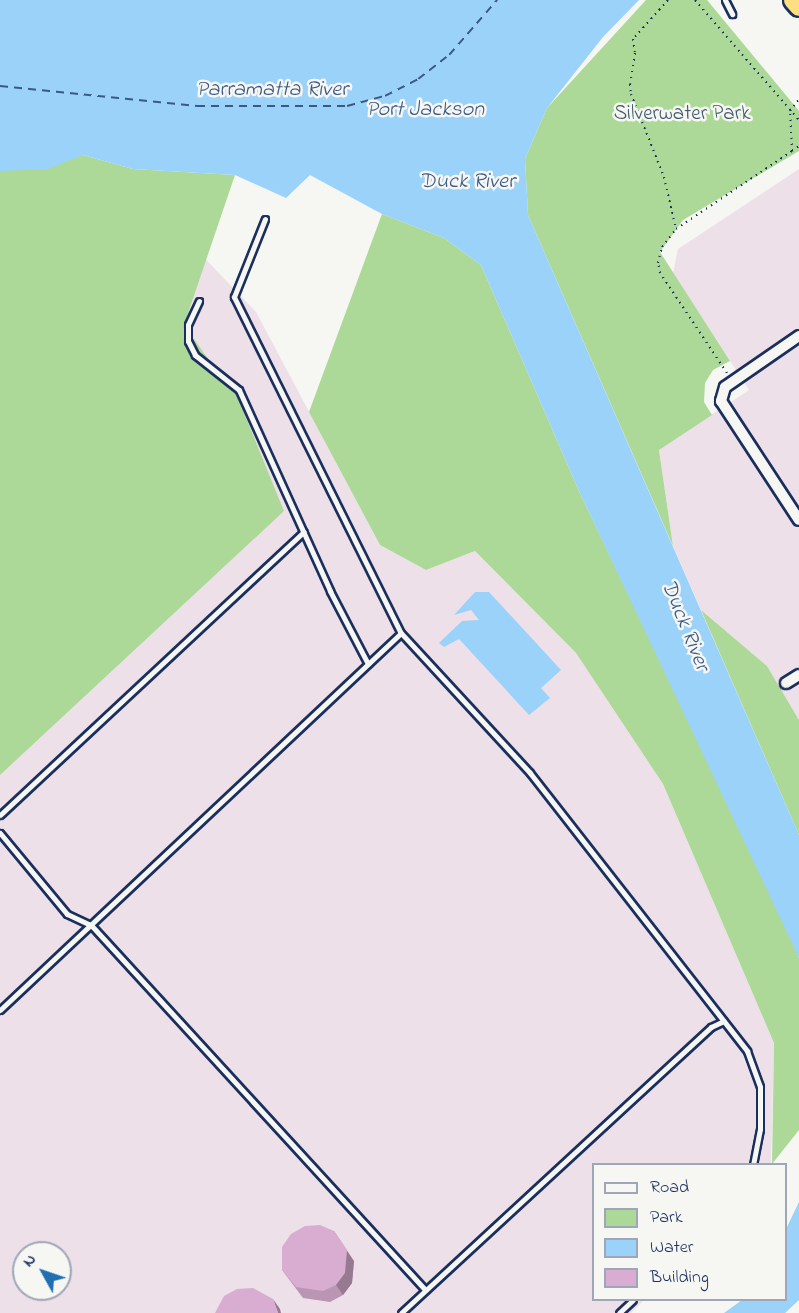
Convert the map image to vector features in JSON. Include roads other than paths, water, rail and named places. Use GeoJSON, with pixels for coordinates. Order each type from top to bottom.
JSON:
{"type":"FeatureCollection","features":[{"type":"Feature","properties":{"kind":"highway"},"geometry":{"type":"LineString","coordinates":[[793,0],[799,7]]}},
{"type":"Feature","properties":{"kind":"street"},"geometry":{"type":"LineString","coordinates":[[799,336],[733,381],[722,393],[726,412],[799,520]]}},
{"type":"Feature","properties":{"kind":"street"},"geometry":{"type":"LineString","coordinates":[[786,683],[799,675]]}},
{"type":"Feature","properties":{"kind":"lane"},"geometry":{"type":"LineString","coordinates":[[725,0],[732,14]]}},
{"type":"Feature","properties":{"kind":"lane"},"geometry":{"type":"LineString","coordinates":[[265,219],[234,297],[401,633],[530,773],[747,1051],[760,1087],[760,1129],[753,1163]]}},
{"type":"Feature","properties":{"kind":"lane"},"geometry":{"type":"LineString","coordinates":[[199,301],[188,325],[188,340],[195,354],[239,390],[368,664]]}},
{"type":"Feature","properties":{"kind":"lane"},"geometry":{"type":"LineString","coordinates":[[0,815],[304,532]]}},
{"type":"Feature","properties":{"kind":"lane"},"geometry":{"type":"LineString","coordinates":[[0,1010],[401,633]]}},
{"type":"Feature","properties":{"kind":"lane"},"geometry":{"type":"LineString","coordinates":[[0,833],[67,914],[91,925],[426,1290]]}},
{"type":"Feature","properties":{"kind":"lane"},"geometry":{"type":"LineString","coordinates":[[401,1313],[711,1027],[724,1021]]}},
{"type":"Feature","properties":{"kind":"lane"},"geometry":{"type":"LineString","coordinates":[[619,1313],[631,1301]]}},
{"type":"Feature","properties":{"kind":"water","name":"Port Jackson"},"geometry":{"type":"Polygon","coordinates":[[[0,0],[639,0],[603,37],[547,108],[525,159],[528,215],[799,835],[799,958],[579,491],[481,265],[444,238],[382,214],[310,175],[286,198],[235,175],[133,169],[83,155],[48,169],[0,171],[0,0]]]}},
{"type":"Feature","properties":{"kind":"water"},"geometry":{"type":"Polygon","coordinates":[[[475,592],[489,592],[561,670],[541,688],[550,698],[529,715],[459,639],[444,647],[439,643],[462,621],[479,620],[471,610],[454,615],[475,592]]]}},
{"type":"Feature","properties":{"kind":"water"},"geometry":{"type":"Polygon","coordinates":[[[799,1202],[799,1300],[785,1313],[724,1313],[741,1301],[787,1301],[787,1227],[799,1202]]]}},
{"type":"Feature","properties":{"kind":"water label","name":"Parramatta River"},"geometry":{"type":"Point","coordinates":[272,91]}},
{"type":"Feature","properties":{"kind":"water label","name":"Duck River"},"geometry":{"type":"Point","coordinates":[467,183]}},
{"type":"Feature","properties":{"kind":"water label","name":"Duck River"},"geometry":{"type":"Point","coordinates":[684,626]}},
{"type":"Feature","properties":{"kind":"park label","name":"Silverwater Park"},"geometry":{"type":"Point","coordinates":[682,114]}}]}
